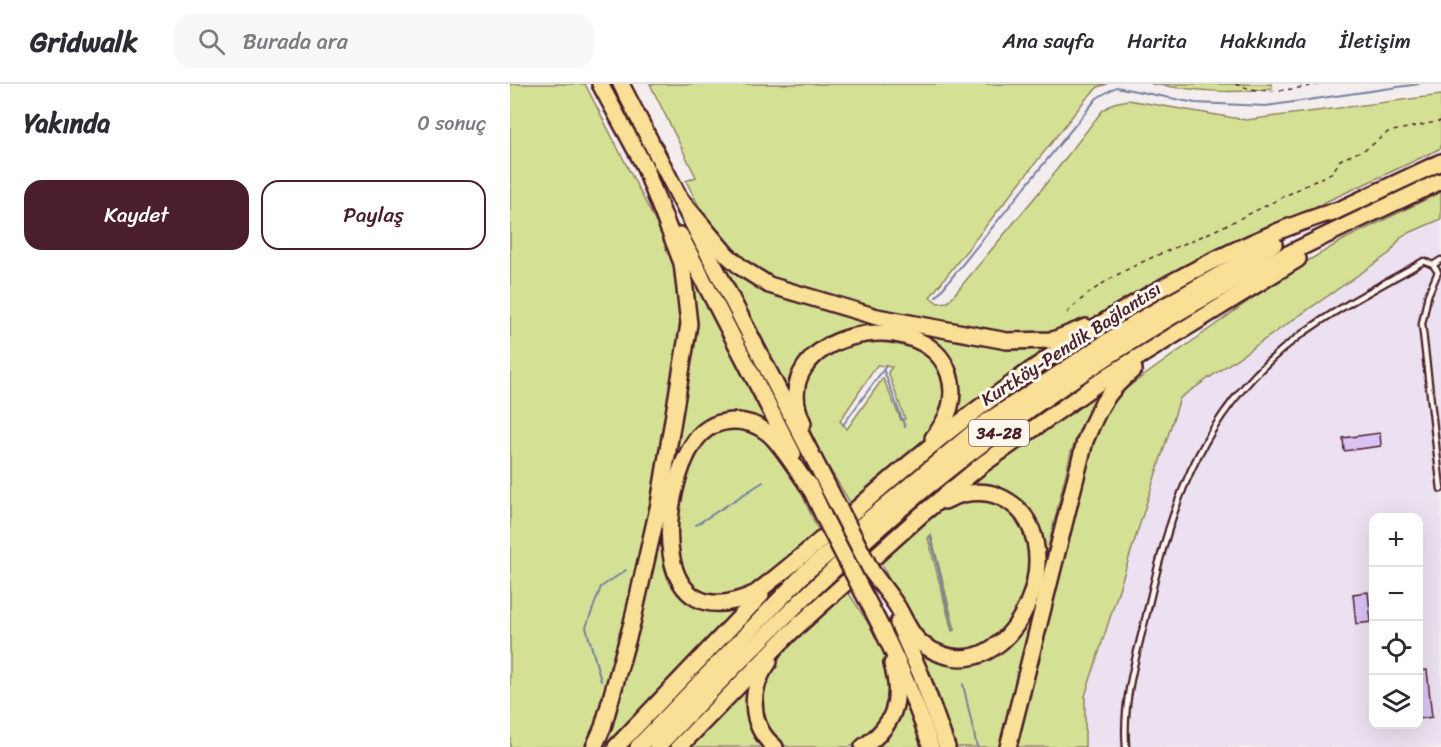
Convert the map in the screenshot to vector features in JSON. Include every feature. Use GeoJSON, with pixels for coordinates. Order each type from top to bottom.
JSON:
{"type":"FeatureCollection","features":[{"type":"Feature","properties":{"kind":"highway"},"geometry":{"type":"LineString","coordinates":[[600,84],[825,521],[885,632],[912,692],[931,747]]}},
{"type":"Feature","properties":{"kind":"highway"},"geometry":{"type":"LineString","coordinates":[[621,84],[872,572],[921,675],[947,747]]}},
{"type":"Feature","properties":{"kind":"highway","name":"Kurtköy-Pendik Bağlantısı"},"geometry":{"type":"LineString","coordinates":[[638,747],[806,572],[982,425],[1138,321],[1210,278],[1338,210],[1441,162]]}},
{"type":"Feature","properties":{"kind":"highway"},"geometry":{"type":"LineString","coordinates":[[594,747],[603,727],[632,623],[670,452],[689,324],[682,263],[643,164]]}},
{"type":"Feature","properties":{"kind":"highway","name":"Kurtköy-Pendik Bağlantısı"},"geometry":{"type":"LineString","coordinates":[[657,747],[775,624],[882,525],[1037,404],[1155,327],[1206,298],[1287,254],[1441,181]]}},
{"type":"Feature","properties":{"kind":"highway"},"geometry":{"type":"LineString","coordinates":[[681,200],[727,255],[742,268],[769,285],[877,317],[1007,341],[1030,342],[1053,340],[1124,310]]}},
{"type":"Feature","properties":{"kind":"highway"},"geometry":{"type":"LineString","coordinates":[[679,747],[790,633],[921,514],[983,464],[1074,400],[1178,333],[1285,266],[1400,200]]}},
{"type":"Feature","properties":{"kind":"highway"},"geometry":{"type":"LineString","coordinates":[[812,492],[769,433],[740,420],[713,425],[696,440],[679,477],[673,502],[671,541],[673,569],[682,589],[698,601],[717,605],[739,601],[756,593],[918,456],[998,395],[1124,310],[1191,272],[1303,220],[1338,210]]}},
{"type":"Feature","properties":{"kind":"highway"},"geometry":{"type":"LineString","coordinates":[[827,485],[801,418],[797,389],[799,378],[812,357],[845,338],[873,333],[903,337],[919,341],[941,358],[952,382],[949,412],[946,421],[918,456]]}},
{"type":"Feature","properties":{"kind":"highway"},"geometry":{"type":"LineString","coordinates":[[1008,747],[1085,441],[1098,407],[1113,386],[1178,333]]}},
{"type":"Feature","properties":{"kind":"highway"},"geometry":{"type":"LineString","coordinates":[[872,572],[913,634],[923,645],[938,653],[962,659],[975,657],[988,652],[1009,634],[1027,604],[1033,586],[1037,548],[1028,521],[1017,507],[1005,499],[979,492],[950,499],[921,514]]}},
{"type":"Feature","properties":{"kind":"highway"},"geometry":{"type":"LineString","coordinates":[[616,747],[787,569]]}},
{"type":"Feature","properties":{"kind":"highway"},"geometry":{"type":"LineString","coordinates":[[863,747],[886,729],[892,720],[898,699],[897,680],[885,632]]}},
{"type":"Feature","properties":{"kind":"highway"},"geometry":{"type":"LineString","coordinates":[[775,747],[759,729],[754,711],[754,695],[762,672],[790,633]]}},
{"type":"Feature","properties":{"kind":"lane"},"geometry":{"type":"LineString","coordinates":[[1433,265],[1441,260]]}},
{"type":"Feature","properties":{"kind":"lane"},"geometry":{"type":"LineString","coordinates":[[1126,747],[1126,710],[1160,549],[1187,475],[1210,433],[1242,390],[1283,349],[1313,326],[1424,261],[1433,265],[1438,272],[1428,295],[1422,324],[1441,489]]}},
{"type":"Feature","properties":{"kind":"path"},"geometry":{"type":"LineString","coordinates":[[1235,84],[1255,92],[1323,84]]}},
{"type":"Feature","properties":{"kind":"path"},"geometry":{"type":"LineString","coordinates":[[1067,313],[1085,294],[1117,275],[1235,221],[1333,172],[1340,160],[1368,148],[1388,132],[1441,121]]}},
{"type":"Feature","properties":{"kind":"shaded area"},"geometry":{"type":"Polygon","coordinates":[[[1441,219],[1441,747],[1085,747],[1085,694],[1180,398],[1390,253],[1402,236],[1441,219]]]}},
{"type":"Feature","properties":{"kind":"green space"},"geometry":{"type":"Polygon","coordinates":[[[510,84],[585,84],[674,258],[683,333],[654,503],[624,630],[588,747],[510,747],[510,84]]]}},
{"type":"Feature","properties":{"kind":"green space"},"geometry":{"type":"Polygon","coordinates":[[[650,84],[1107,84],[1098,87],[1085,100],[930,297],[938,303],[948,302],[1041,190],[1102,111],[1114,103],[1128,100],[1246,120],[1441,95],[1441,148],[1232,245],[1147,287],[1076,327],[1057,333],[1031,335],[949,326],[853,305],[774,280],[749,268],[739,261],[720,240],[698,204],[686,181],[696,177],[650,84]]]}},
{"type":"Feature","properties":{"kind":"green space"},"geometry":{"type":"Polygon","coordinates":[[[1151,84],[1271,84],[1272,88],[1226,91],[1151,84]]]}},
{"type":"Feature","properties":{"kind":"green space"},"geometry":{"type":"Polygon","coordinates":[[[1441,192],[1441,219],[1402,236],[1390,253],[1180,398],[1085,696],[1085,747],[1015,747],[1093,437],[1104,414],[1117,395],[1289,272],[1345,239],[1441,192]]]}},
{"type":"Feature","properties":{"kind":"green space"},"geometry":{"type":"Polygon","coordinates":[[[716,254],[863,318],[1070,340],[947,426],[953,379],[952,366],[947,356],[924,338],[886,328],[845,331],[826,338],[810,349],[797,368],[791,400],[716,254]]]}},
{"type":"Feature","properties":{"kind":"green space"},"geometry":{"type":"Polygon","coordinates":[[[690,284],[696,284],[771,428],[754,418],[697,430],[665,531],[663,559],[666,575],[683,597],[709,607],[742,607],[608,747],[597,747],[634,628],[690,284]]]}},
{"type":"Feature","properties":{"kind":"green space"},"geometry":{"type":"Polygon","coordinates":[[[882,342],[920,352],[933,362],[943,380],[945,406],[941,418],[924,440],[850,503],[811,433],[805,414],[804,396],[807,378],[818,362],[832,352],[848,346],[882,342]],[[877,365],[840,421],[847,429],[883,378],[901,420],[905,419],[888,372],[892,367],[877,365]]]}},
{"type":"Feature","properties":{"kind":"green space"},"geometry":{"type":"Polygon","coordinates":[[[1099,389],[1071,452],[1000,747],[954,747],[942,705],[918,647],[945,662],[960,664],[988,658],[1012,637],[1042,543],[1031,515],[1013,497],[1003,491],[961,488],[1039,436],[1099,389]]]}},
{"type":"Feature","properties":{"kind":"green space"},"geometry":{"type":"Polygon","coordinates":[[[734,428],[759,432],[773,443],[788,467],[819,532],[754,588],[711,598],[690,585],[681,569],[678,551],[680,508],[699,450],[711,435],[720,430],[734,428]]]}},
{"type":"Feature","properties":{"kind":"green space"},"geometry":{"type":"Polygon","coordinates":[[[983,498],[1011,509],[1029,537],[1031,566],[1021,606],[996,641],[964,655],[926,642],[899,601],[880,560],[937,513],[959,500],[983,498]],[[931,535],[928,538],[952,631],[955,630],[931,535]]]}},
{"type":"Feature","properties":{"kind":"green space"},"geometry":{"type":"Polygon","coordinates":[[[848,592],[870,625],[888,662],[893,688],[884,717],[874,734],[863,742],[849,747],[786,746],[776,739],[767,726],[761,707],[763,688],[785,652],[801,634],[848,592]]]}},
{"type":"Feature","properties":{"kind":"green space"},"geometry":{"type":"Polygon","coordinates":[[[751,679],[750,715],[766,747],[687,747],[751,679]]]}},
{"type":"Feature","properties":{"kind":"green space"},"geometry":{"type":"Polygon","coordinates":[[[905,693],[923,747],[874,747],[890,733],[905,693]]]}},
{"type":"Feature","properties":{"kind":"building"},"geometry":{"type":"Polygon","coordinates":[[[1380,433],[1381,446],[1344,451],[1343,438],[1380,433]]]}},
{"type":"Feature","properties":{"kind":"building"},"geometry":{"type":"Polygon","coordinates":[[[1368,592],[1369,622],[1356,624],[1353,594],[1368,592]]]}},
{"type":"Feature","properties":{"kind":"building"},"geometry":{"type":"Polygon","coordinates":[[[1423,670],[1427,670],[1432,717],[1423,718],[1423,675],[1423,670]]]}},
{"type":"Feature","properties":{"kind":"waterway"},"geometry":{"type":"LineString","coordinates":[[936,297],[1097,98],[1116,87],[1195,103],[1266,106],[1419,84]]}},
{"type":"Feature","properties":{"kind":"waterway"},"geometry":{"type":"LineString","coordinates":[[843,425],[886,366]]}},
{"type":"Feature","properties":{"kind":"waterway"},"geometry":{"type":"LineString","coordinates":[[884,371],[905,427]]}},
{"type":"Feature","properties":{"kind":"waterway"},"geometry":{"type":"LineString","coordinates":[[696,525],[763,482]]}},
{"type":"Feature","properties":{"kind":"waterway"},"geometry":{"type":"LineString","coordinates":[[930,536],[953,630]]}},
{"type":"Feature","properties":{"kind":"waterway"},"geometry":{"type":"LineString","coordinates":[[601,681],[586,627],[601,587],[626,570]]}},
{"type":"Feature","properties":{"kind":"waterway"},"geometry":{"type":"LineString","coordinates":[[963,684],[977,747]]}}]}
